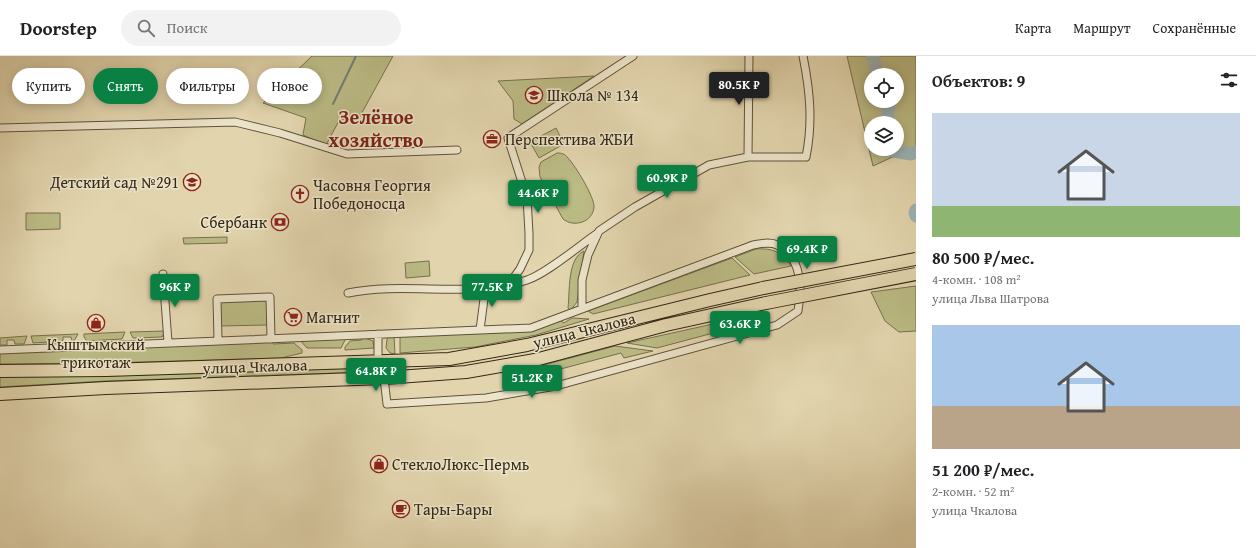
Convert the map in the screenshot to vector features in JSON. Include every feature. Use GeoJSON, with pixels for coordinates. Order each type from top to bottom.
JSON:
{"type":"FeatureCollection","features":[{"type":"Feature","properties":{"kind":"main road","name":"улица Чкалова"},"geometry":{"type":"LineString","coordinates":[[0,371],[122,369],[449,359],[527,345],[763,288],[916,259]]}},
{"type":"Feature","properties":{"kind":"main road","name":"улица Чкалова"},"geometry":{"type":"LineString","coordinates":[[0,394],[106,388],[384,378],[466,372],[535,360],[666,325],[766,303],[916,274]]}},
{"type":"Feature","properties":{"kind":"street"},"geometry":{"type":"LineString","coordinates":[[509,284],[520,269],[529,250],[529,233],[527,198],[508,138],[633,56]]}},
{"type":"Feature","properties":{"kind":"street"},"geometry":{"type":"LineString","coordinates":[[748,157],[749,56]]}},
{"type":"Feature","properties":{"kind":"street","name":"улица Чкалова"},"geometry":{"type":"LineString","coordinates":[[582,309],[582,280],[588,255],[599,232],[635,207],[709,165],[748,157],[806,157],[810,131],[810,93],[803,56]]}},
{"type":"Feature","properties":{"kind":"street"},"geometry":{"type":"LineString","coordinates":[[0,128],[235,122],[280,133],[347,154],[457,150]]}},
{"type":"Feature","properties":{"kind":"street"},"geometry":{"type":"LineString","coordinates":[[348,293],[369,289],[482,288],[528,280],[599,232]]}},
{"type":"Feature","properties":{"kind":"street"},"geometry":{"type":"LineString","coordinates":[[0,350],[531,328],[753,245],[764,243],[776,244],[787,252],[797,265],[802,290],[798,310],[776,325],[556,386],[486,398],[386,404],[384,378]]}},
{"type":"Feature","properties":{"kind":"street"},"geometry":{"type":"LineString","coordinates":[[163,274],[168,342]]}},
{"type":"Feature","properties":{"kind":"street"},"geometry":{"type":"LineString","coordinates":[[480,330],[484,299],[482,288]]}},
{"type":"Feature","properties":{"kind":"street"},"geometry":{"type":"LineString","coordinates":[[218,340],[217,299],[270,297],[272,339]]}},
{"type":"Feature","properties":{"kind":"street"},"geometry":{"type":"LineString","coordinates":[[378,334],[378,361]]}},
{"type":"Feature","properties":{"kind":"green space"},"geometry":{"type":"Polygon","coordinates":[[[312,56],[393,56],[358,120],[340,119],[326,145],[303,135],[306,118],[266,104],[322,104],[322,68],[299,68],[312,56]]]}},
{"type":"Feature","properties":{"kind":"green space"},"geometry":{"type":"Polygon","coordinates":[[[847,56],[916,56],[916,146],[904,152],[904,116],[864,116],[864,128],[847,56]]]}},
{"type":"Feature","properties":{"kind":"green space"},"geometry":{"type":"Polygon","coordinates":[[[594,76],[522,124],[514,119],[513,101],[498,81],[594,76]]]}},
{"type":"Feature","properties":{"kind":"green space"},"geometry":{"type":"Polygon","coordinates":[[[556,128],[564,144],[539,158],[530,142],[556,128]]]}},
{"type":"Feature","properties":{"kind":"green space"},"geometry":{"type":"Polygon","coordinates":[[[557,153],[565,155],[571,162],[580,174],[591,197],[594,207],[593,212],[587,220],[572,223],[563,219],[540,177],[539,167],[541,162],[557,153]]]}},
{"type":"Feature","properties":{"kind":"green space"},"geometry":{"type":"Polygon","coordinates":[[[871,156],[894,156],[873,166],[871,156]]]}},
{"type":"Feature","properties":{"kind":"green space"},"geometry":{"type":"Polygon","coordinates":[[[26,213],[60,213],[60,229],[26,230],[26,213]]]}},
{"type":"Feature","properties":{"kind":"green space"},"geometry":{"type":"Polygon","coordinates":[[[227,237],[227,243],[184,244],[183,238],[227,237]]]}},
{"type":"Feature","properties":{"kind":"green space"},"geometry":{"type":"Polygon","coordinates":[[[756,249],[772,250],[784,257],[791,266],[754,274],[735,257],[756,249]]]}},
{"type":"Feature","properties":{"kind":"green space"},"geometry":{"type":"Polygon","coordinates":[[[584,251],[577,302],[570,311],[568,308],[570,276],[575,261],[584,251]]]}},
{"type":"Feature","properties":{"kind":"green space"},"geometry":{"type":"Polygon","coordinates":[[[732,258],[750,275],[593,314],[588,311],[732,258]]]}},
{"type":"Feature","properties":{"kind":"green space"},"geometry":{"type":"Polygon","coordinates":[[[429,261],[430,276],[406,278],[405,263],[429,261]]]}},
{"type":"Feature","properties":{"kind":"green space"},"geometry":{"type":"Polygon","coordinates":[[[916,286],[916,331],[899,332],[885,321],[871,292],[916,286]]]}},
{"type":"Feature","properties":{"kind":"green space"},"geometry":{"type":"Polygon","coordinates":[[[267,299],[268,325],[220,326],[219,301],[267,299]]]}},
{"type":"Feature","properties":{"kind":"green space"},"geometry":{"type":"Polygon","coordinates":[[[767,312],[769,315],[732,328],[657,348],[627,343],[767,312]]]}},
{"type":"Feature","properties":{"kind":"green space"},"geometry":{"type":"Polygon","coordinates":[[[572,318],[589,319],[536,335],[475,347],[400,353],[400,336],[523,332],[561,321],[564,323],[572,318]]]}},
{"type":"Feature","properties":{"kind":"green space"},"geometry":{"type":"Polygon","coordinates":[[[165,331],[162,337],[135,338],[133,338],[130,332],[165,331]]]}},
{"type":"Feature","properties":{"kind":"green space"},"geometry":{"type":"Polygon","coordinates":[[[125,332],[122,339],[87,341],[84,337],[84,334],[125,332]]]}},
{"type":"Feature","properties":{"kind":"green space"},"geometry":{"type":"Polygon","coordinates":[[[78,334],[74,341],[72,341],[71,337],[63,337],[63,341],[33,343],[31,336],[78,334]]]}},
{"type":"Feature","properties":{"kind":"green space"},"geometry":{"type":"Polygon","coordinates":[[[27,336],[24,344],[15,344],[14,340],[7,340],[7,345],[0,345],[0,338],[27,336]]]}},
{"type":"Feature","properties":{"kind":"green space"},"geometry":{"type":"Polygon","coordinates":[[[390,336],[394,336],[395,354],[390,353],[386,348],[387,339],[390,336]]]}},
{"type":"Feature","properties":{"kind":"green space"},"geometry":{"type":"Polygon","coordinates":[[[362,337],[373,341],[374,348],[345,350],[345,347],[350,341],[362,340],[362,337]]]}},
{"type":"Feature","properties":{"kind":"green space"},"geometry":{"type":"Polygon","coordinates":[[[346,338],[341,348],[307,348],[299,339],[346,338]]]}},
{"type":"Feature","properties":{"kind":"green space"},"geometry":{"type":"Polygon","coordinates":[[[272,341],[273,344],[294,343],[302,350],[302,353],[281,358],[106,363],[0,364],[0,352],[272,341]]]}},
{"type":"Feature","properties":{"kind":"green space"},"geometry":{"type":"Polygon","coordinates":[[[615,346],[653,351],[624,358],[621,353],[523,379],[521,371],[615,346]]]}},
{"type":"Feature","properties":{"kind":"green space"},"geometry":{"type":"Polygon","coordinates":[[[395,367],[395,371],[106,381],[0,387],[0,377],[106,376],[395,367]]]}},
{"type":"Feature","properties":{"kind":"waterway"},"geometry":{"type":"LineString","coordinates":[[333,104],[356,56]]}},
{"type":"Feature","properties":{"kind":"waterway"},"geometry":{"type":"LineString","coordinates":[[873,56],[876,68]]}},
{"type":"Feature","properties":{"kind":"waterway"},"geometry":{"type":"LineString","coordinates":[[888,108],[888,116]]}},
{"type":"Feature","properties":{"kind":"waterway"},"geometry":{"type":"LineString","coordinates":[[904,153],[911,154],[916,152]]}},
{"type":"Feature","properties":{"kind":"waterway"},"geometry":{"type":"LineString","coordinates":[[916,210],[916,216]]}},
{"type":"Feature","properties":{"kind":"place","name":"Школа № 134"},"geometry":{"type":"Point","coordinates":[534,95]}},
{"type":"Feature","properties":{"kind":"place","name":"Перспектива ЖБИ"},"geometry":{"type":"Point","coordinates":[492,139]}},
{"type":"Feature","properties":{"kind":"place","name":"Детский сад №291"},"geometry":{"type":"Point","coordinates":[192,182]}},
{"type":"Feature","properties":{"kind":"place","name":"Часовня Георгия Победоносца"},"geometry":{"type":"Point","coordinates":[300,194]}},
{"type":"Feature","properties":{"kind":"place","name":"Сбербанк"},"geometry":{"type":"Point","coordinates":[280,222]}},
{"type":"Feature","properties":{"kind":"place","name":"Магнит"},"geometry":{"type":"Point","coordinates":[293,317]}},
{"type":"Feature","properties":{"kind":"place","name":"Кыштымский трикотаж"},"geometry":{"type":"Point","coordinates":[96,323]}},
{"type":"Feature","properties":{"kind":"place","name":"СтеклоЛюкс-Пермь"},"geometry":{"type":"Point","coordinates":[379,464]}},
{"type":"Feature","properties":{"kind":"place","name":"Тары-Бары"},"geometry":{"type":"Point","coordinates":[401,509]}},
{"type":"Feature","properties":{"kind":"district","name":"Зелёное хозяйство"},"geometry":{"type":"Point","coordinates":[376,128]}}]}
